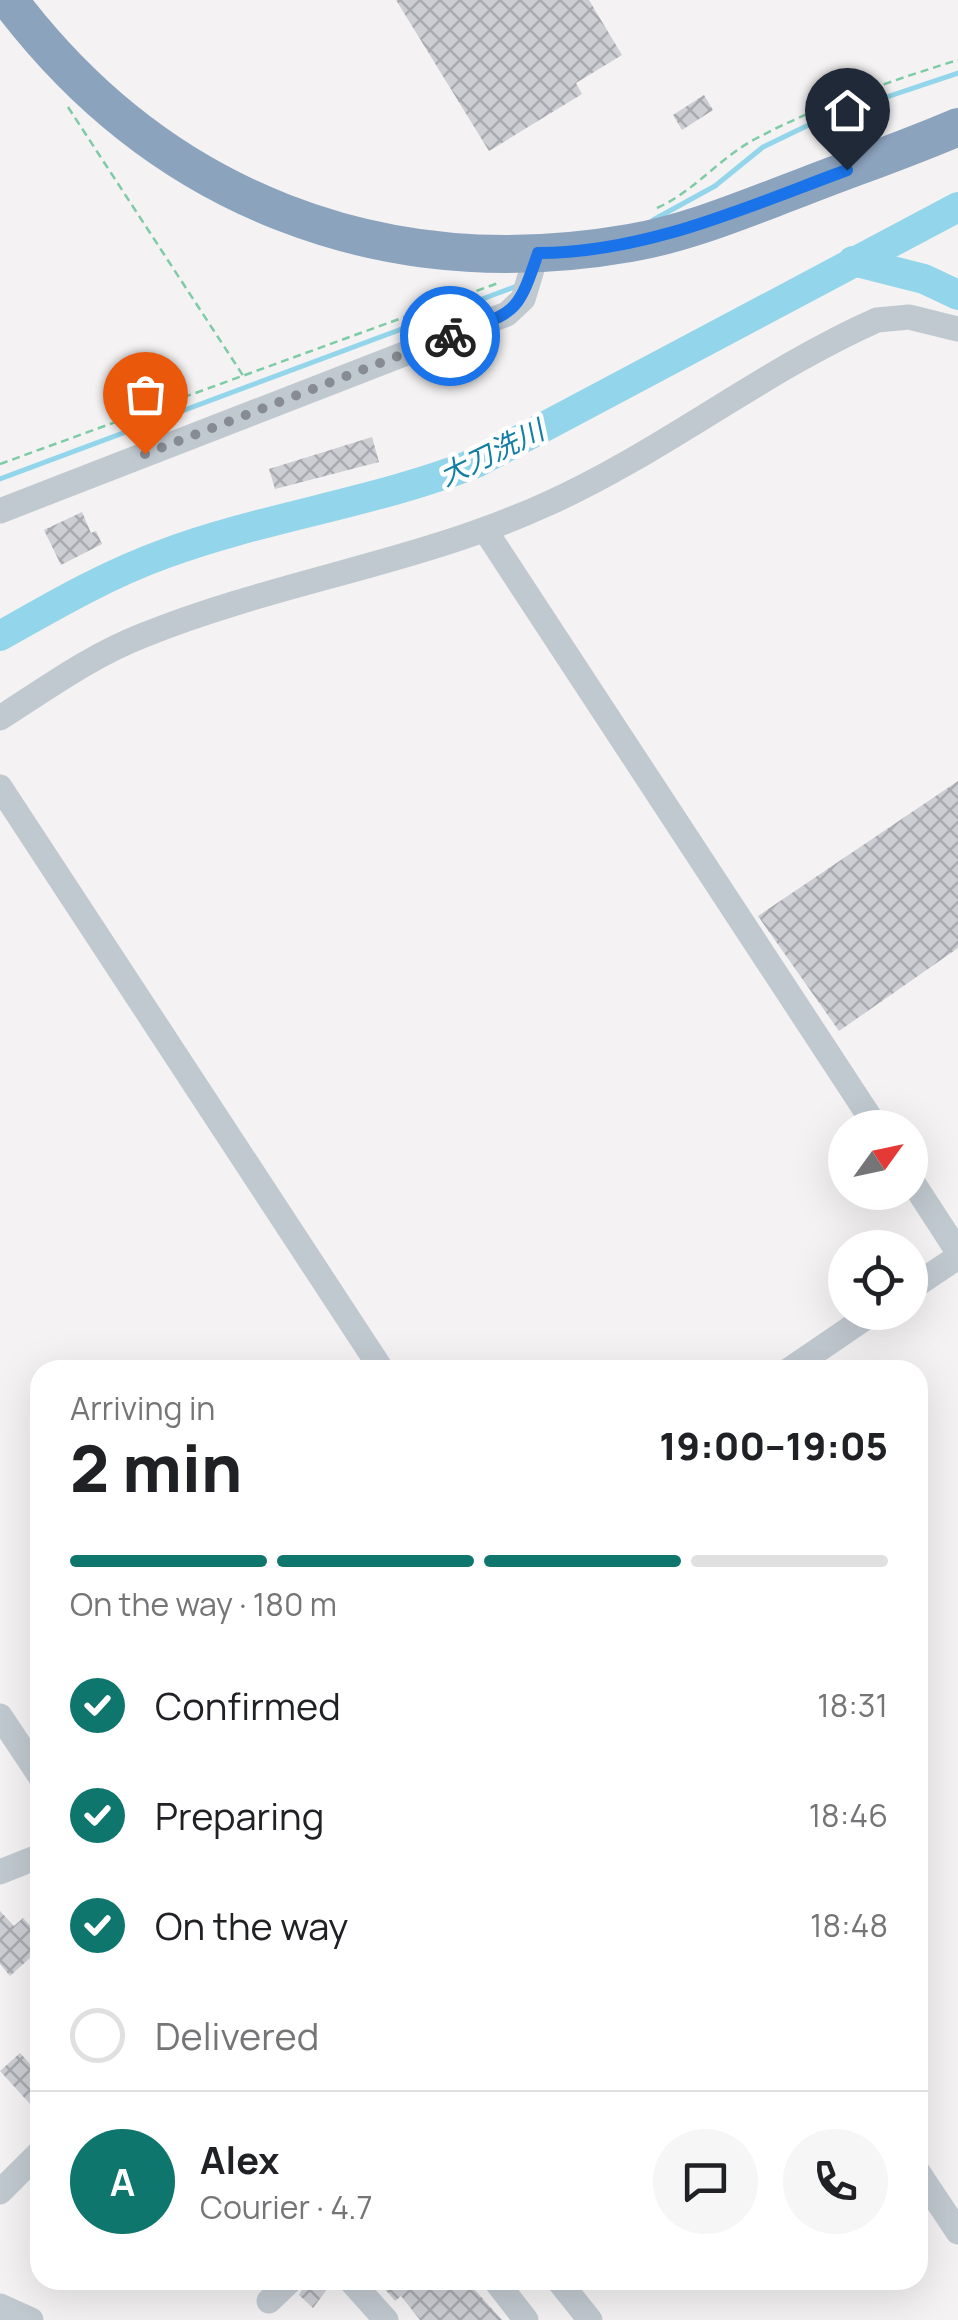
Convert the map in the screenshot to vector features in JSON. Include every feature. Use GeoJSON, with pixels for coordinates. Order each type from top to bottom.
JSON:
{"type":"FeatureCollection","features":[{"type":"Feature","properties":{"kind":"highway"},"geometry":{"type":"LineString","coordinates":[[9,0],[35,34],[142,138],[205,179],[274,211],[344,232],[430,248],[538,253],[632,243],[674,232],[958,127]]}},
{"type":"Feature","properties":{"kind":"street"},"geometry":{"type":"LineString","coordinates":[[0,510],[508,314],[523,299],[538,253]]}},
{"type":"Feature","properties":{"kind":"street"},"geometry":{"type":"LineString","coordinates":[[0,718],[103,652],[144,634],[224,606],[485,530],[550,503],[877,320],[909,317],[958,329]]}},
{"type":"Feature","properties":{"kind":"street"},"geometry":{"type":"LineString","coordinates":[[485,530],[865,1110]]}},
{"type":"Feature","properties":{"kind":"street"},"geometry":{"type":"LineString","coordinates":[[0,787],[375,1360]]}},
{"type":"Feature","properties":{"kind":"street"},"geometry":{"type":"LineString","coordinates":[[928,1206],[958,1254],[928,1276]]}},
{"type":"Feature","properties":{"kind":"street"},"geometry":{"type":"LineString","coordinates":[[803,1360],[847,1330]]}},
{"type":"Feature","properties":{"kind":"street"},"geometry":{"type":"LineString","coordinates":[[0,1716],[30,1761]]}},
{"type":"Feature","properties":{"kind":"street"},"geometry":{"type":"LineString","coordinates":[[0,1872],[30,1860]]}},
{"type":"Feature","properties":{"kind":"street"},"geometry":{"type":"LineString","coordinates":[[0,2192],[30,2162]]}},
{"type":"Feature","properties":{"kind":"street"},"geometry":{"type":"LineString","coordinates":[[928,2187],[958,2232]]}},
{"type":"Feature","properties":{"kind":"street"},"geometry":{"type":"LineString","coordinates":[[268,2301],[281,2290]]}},
{"type":"Feature","properties":{"kind":"street"},"geometry":{"type":"LineString","coordinates":[[359,2290],[386,2320]]}},
{"type":"Feature","properties":{"kind":"street"},"geometry":{"type":"LineString","coordinates":[[502,2290],[526,2320]]}},
{"type":"Feature","properties":{"kind":"street"},"geometry":{"type":"LineString","coordinates":[[566,2290],[590,2320]]}},
{"type":"Feature","properties":{"kind":"street"},"geometry":{"type":"LineString","coordinates":[[0,2306],[30,2320]]}},
{"type":"Feature","properties":{"kind":"path"},"geometry":{"type":"LineString","coordinates":[[647,212],[681,197],[724,158],[758,138],[886,83],[958,60]]}},
{"type":"Feature","properties":{"kind":"path"},"geometry":{"type":"LineString","coordinates":[[60,95],[245,378]]}},
{"type":"Feature","properties":{"kind":"path"},"geometry":{"type":"LineString","coordinates":[[0,464],[501,282]]}},
{"type":"Feature","properties":{"kind":"building"},"geometry":{"type":"Polygon","coordinates":[[[396,0],[589,0],[622,55],[576,83],[582,94],[489,151],[396,0]]]}},
{"type":"Feature","properties":{"kind":"building"},"geometry":{"type":"Polygon","coordinates":[[[704,95],[713,110],[682,130],[673,115],[704,95]]]}},
{"type":"Feature","properties":{"kind":"building"},"geometry":{"type":"Polygon","coordinates":[[[372,437],[379,462],[275,489],[269,469],[372,437]]]}},
{"type":"Feature","properties":{"kind":"building"},"geometry":{"type":"Polygon","coordinates":[[[82,512],[91,533],[96,531],[102,544],[61,565],[44,530],[82,512]]]}},
{"type":"Feature","properties":{"kind":"building"},"geometry":{"type":"Polygon","coordinates":[[[958,781],[958,948],[839,1031],[758,916],[958,781]]]}},
{"type":"Feature","properties":{"kind":"building"},"geometry":{"type":"Polygon","coordinates":[[[0,1911],[14,1926],[23,1918],[30,1925],[30,1958],[10,1976],[0,1964],[0,1911]]]}},
{"type":"Feature","properties":{"kind":"building"},"geometry":{"type":"Polygon","coordinates":[[[20,2053],[30,2064],[30,2104],[0,2071],[20,2053]]]}},
{"type":"Feature","properties":{"kind":"building"},"geometry":{"type":"Polygon","coordinates":[[[302,2290],[326,2290],[313,2308],[299,2295],[302,2290]]]}},
{"type":"Feature","properties":{"kind":"building"},"geometry":{"type":"Polygon","coordinates":[[[386,2290],[475,2290],[502,2320],[420,2320],[401,2296],[395,2301],[386,2290]]]}},
{"type":"Feature","properties":{"kind":"waterway"},"geometry":{"type":"LineString","coordinates":[[653,220],[715,186],[763,147],[821,119],[958,73]]}},
{"type":"Feature","properties":{"kind":"waterway","name":"大刀洗川"},"geometry":{"type":"LineString","coordinates":[[0,636],[142,562],[242,529],[400,488],[478,462],[958,207]]}},
{"type":"Feature","properties":{"kind":"waterway"},"geometry":{"type":"LineString","coordinates":[[853,261],[924,279],[958,295]]}},
{"type":"Feature","properties":{"kind":"waterway"},"geometry":{"type":"LineString","coordinates":[[0,479],[517,286]]}},
{"type":"Feature","properties":{"kind":"way so far"},"geometry":{"type":"LineString","coordinates":[[145,454],[450,336]]}},
{"type":"Feature","properties":{"kind":"route"},"geometry":{"type":"LineString","coordinates":[[450,336],[508,314],[523,299],[538,253],[632,243],[674,232],[847,170]]}}]}
